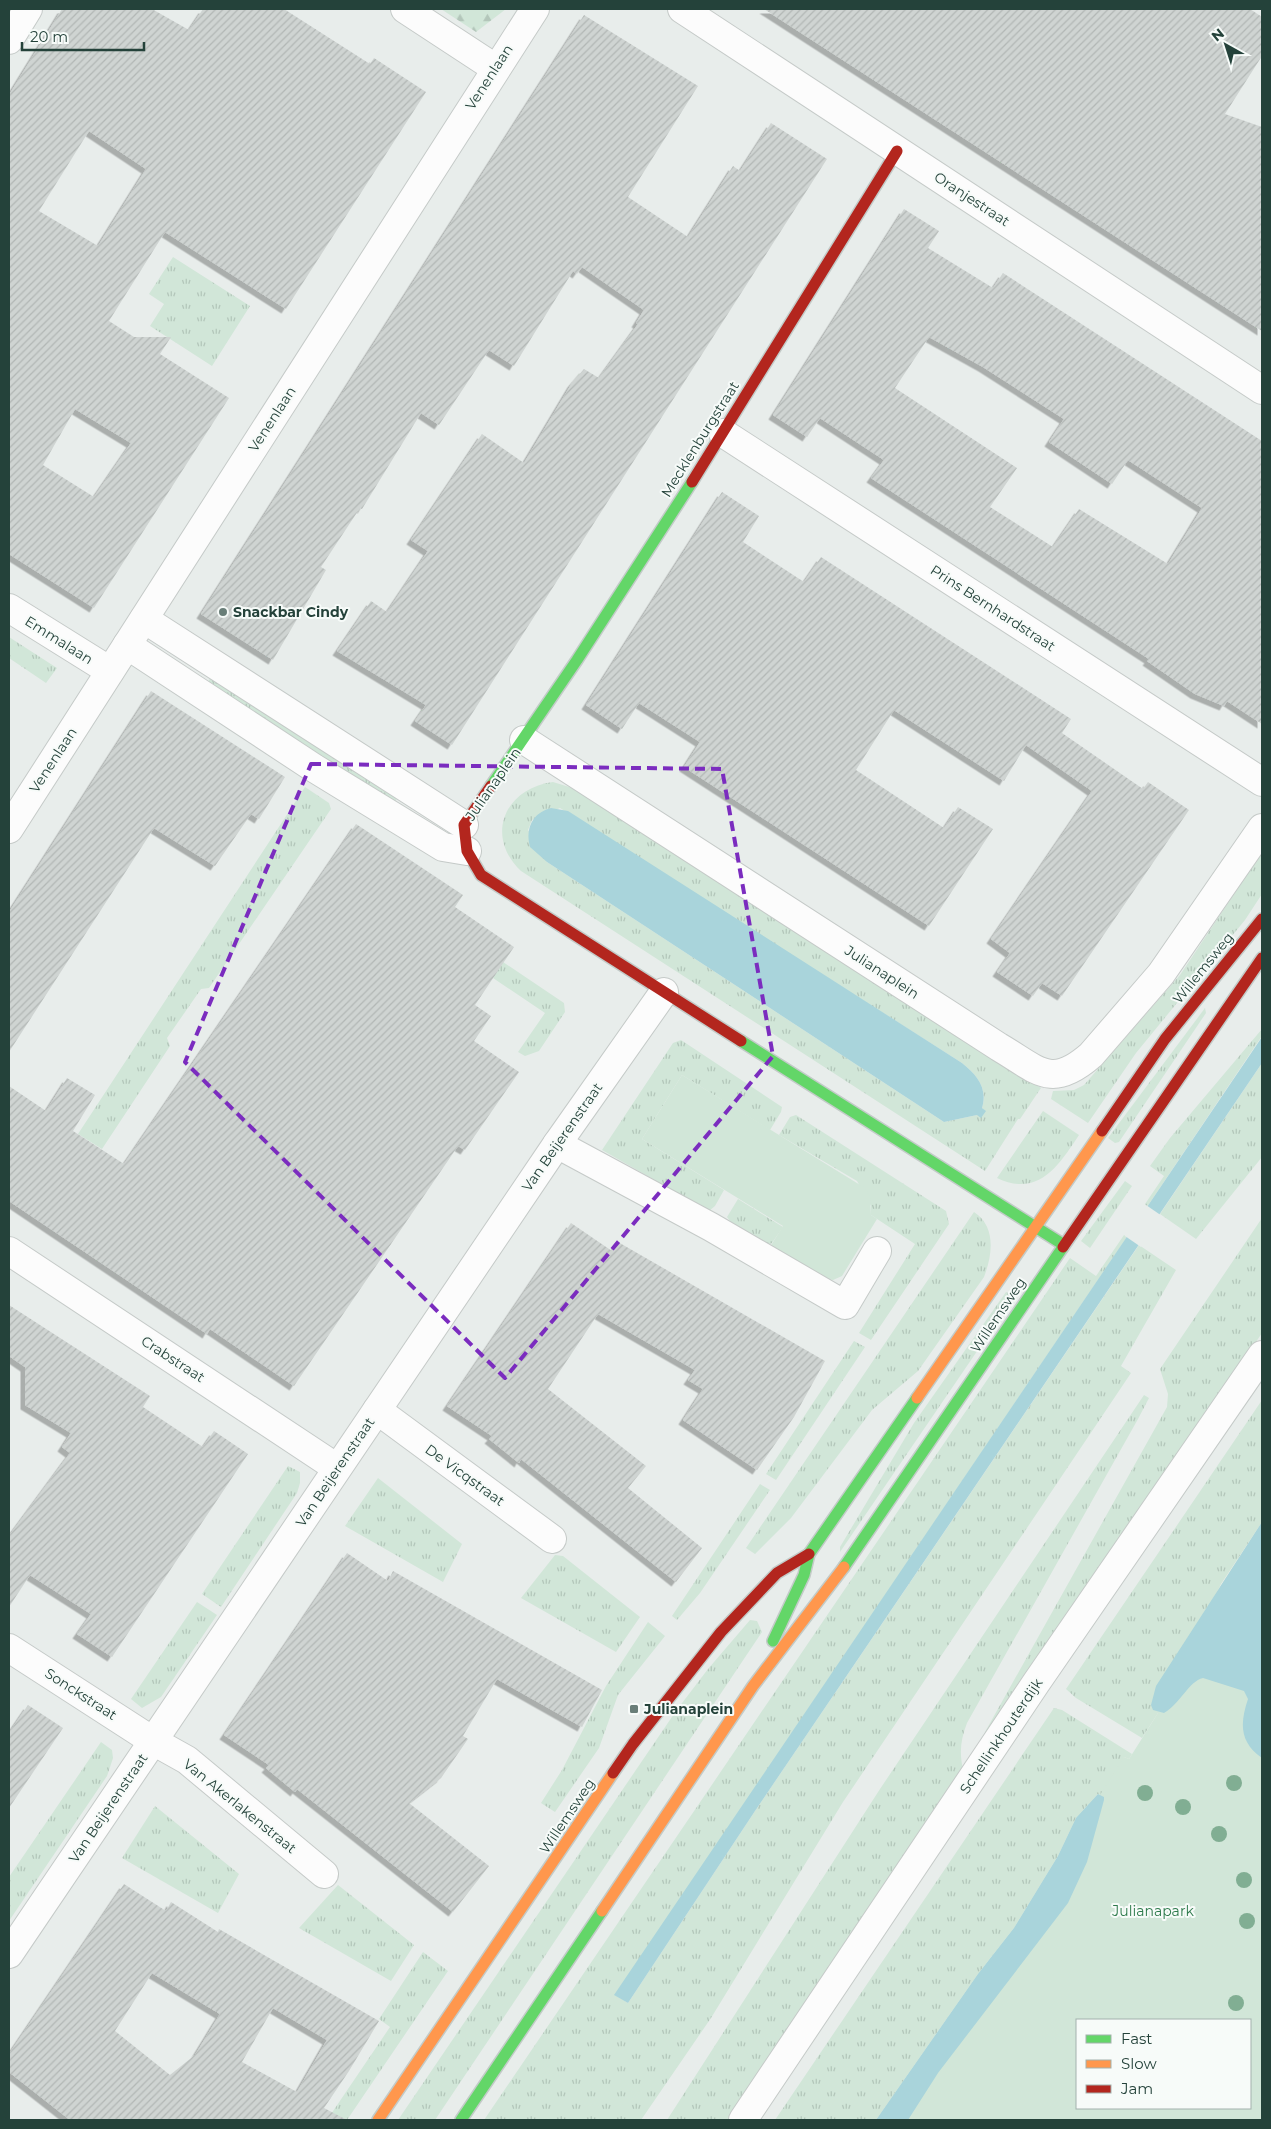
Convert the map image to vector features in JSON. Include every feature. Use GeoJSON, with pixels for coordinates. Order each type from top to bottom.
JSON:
{"type":"FeatureCollection","features":[{"type":"Feature","properties":{"kind":"street"},"geometry":{"type":"LineString","coordinates":[[9,40],[28,9]]}},
{"type":"Feature","properties":{"kind":"street"},"geometry":{"type":"LineString","coordinates":[[405,9],[495,68]]}},
{"type":"Feature","properties":{"kind":"street","name":"Venenlaan"},"geometry":{"type":"LineString","coordinates":[[9,829],[534,9]]}},
{"type":"Feature","properties":{"kind":"street","name":"Oranjestraat"},"geometry":{"type":"LineString","coordinates":[[682,9],[1262,390]]}},
{"type":"Feature","properties":{"kind":"street","name":"Mecklenburgstraat"},"geometry":{"type":"LineString","coordinates":[[524,740],[723,433],[897,151]]}},
{"type":"Feature","properties":{"kind":"street","name":"Prins Bernhardstraat"},"geometry":{"type":"LineString","coordinates":[[723,433],[1262,782]]}},
{"type":"Feature","properties":{"kind":"street","name":"Emmalaan"},"geometry":{"type":"LineString","coordinates":[[9,608],[110,671]]}},
{"type":"Feature","properties":{"kind":"street","name":"Julianaplein"},"geometry":{"type":"LineString","coordinates":[[144,619],[466,838],[481,875],[1064,1245]]}},
{"type":"Feature","properties":{"kind":"street"},"geometry":{"type":"LineString","coordinates":[[127,645],[337,782],[443,847],[466,838]]}},
{"type":"Feature","properties":{"kind":"street","name":"Julianaplein"},"geometry":{"type":"LineString","coordinates":[[466,838],[524,740],[998,1047],[1040,1071],[1056,1076],[1078,1067],[1091,1055],[1161,974],[1262,828]]}},
{"type":"Feature","properties":{"kind":"street","name":"Willemsweg"},"geometry":{"type":"LineString","coordinates":[[753,1686],[804,1576],[809,1554],[1165,1039],[1262,919]]}},
{"type":"Feature","properties":{"kind":"street","name":"Willemsweg"},"geometry":{"type":"LineString","coordinates":[[460,2120],[753,1686],[862,1544],[1064,1245],[1262,958]]}},
{"type":"Feature","properties":{"kind":"street","name":"Van Beijerenstraat"},"geometry":{"type":"LineString","coordinates":[[9,1954],[557,1144],[664,992]]}},
{"type":"Feature","properties":{"kind":"street"},"geometry":{"type":"LineString","coordinates":[[557,1144],[711,1226],[845,1305],[877,1251]]}},
{"type":"Feature","properties":{"kind":"street","name":"Crabstraat"},"geometry":{"type":"LineString","coordinates":[[9,1250],[337,1468]]}},
{"type":"Feature","properties":{"kind":"street","name":"Schellinkhouterdijk"},"geometry":{"type":"LineString","coordinates":[[743,2120],[1036,1683],[1262,1355]]}},
{"type":"Feature","properties":{"kind":"street","name":"De Vicqstraat"},"geometry":{"type":"LineString","coordinates":[[377,1410],[552,1539]]}},
{"type":"Feature","properties":{"kind":"street","name":"Willemsweg"},"geometry":{"type":"LineString","coordinates":[[378,2120],[633,1744],[721,1632],[778,1573],[809,1554]]}},
{"type":"Feature","properties":{"kind":"street","name":"Sonckstraat"},"geometry":{"type":"LineString","coordinates":[[9,1648],[153,1741]]}},
{"type":"Feature","properties":{"kind":"street","name":"Van Akerlakenstraat"},"geometry":{"type":"LineString","coordinates":[[153,1741],[187,1760],[324,1874]]}},
{"type":"Feature","properties":{"kind":"highlighted area"},"geometry":{"type":"Polygon","coordinates":[[[311,764],[722,769],[773,1056],[505,1378],[185,1062],[311,764]]]}},
{"type":"Feature","properties":{"kind":"green space"},"geometry":{"type":"Polygon","coordinates":[[[441,9],[506,9],[476,32],[441,9]]]}},
{"type":"Feature","properties":{"kind":"green space"},"geometry":{"type":"Polygon","coordinates":[[[173,257],[250,306],[212,366],[150,326],[164,304],[149,294],[173,257]]]}},
{"type":"Feature","properties":{"kind":"green space"},"geometry":{"type":"Polygon","coordinates":[[[9,637],[57,668],[46,683],[9,658],[9,637]]]}},
{"type":"Feature","properties":{"kind":"green space"},"geometry":{"type":"Polygon","coordinates":[[[211,677],[398,797],[393,805],[206,685],[211,677]]]}},
{"type":"Feature","properties":{"kind":"green space"},"geometry":{"type":"Polygon","coordinates":[[[553,782],[579,790],[1041,1088],[1020,1119],[1018,1119],[985,1171],[521,871],[510,857],[504,843],[502,829],[505,816],[512,804],[536,786],[553,782]],[[560,808],[532,820],[528,830],[547,862],[944,1122],[977,1115],[985,1111],[982,1108],[984,1094],[980,1082],[962,1063],[560,808]]]}},
{"type":"Feature","properties":{"kind":"green space"},"geometry":{"type":"Polygon","coordinates":[[[305,787],[329,803],[331,809],[209,988],[201,989],[167,1038],[170,1046],[102,1149],[78,1134],[305,787]]]}},
{"type":"Feature","properties":{"kind":"green space"},"geometry":{"type":"Polygon","coordinates":[[[1262,852],[1262,894],[1245,920],[1136,1053],[1088,1123],[1051,1099],[1053,1091],[1074,1090],[1084,1085],[1180,975],[1262,852]]]}},
{"type":"Feature","properties":{"kind":"green space"},"geometry":{"type":"Polygon","coordinates":[[[503,962],[564,1003],[565,1012],[539,1051],[525,1056],[518,1052],[545,1013],[493,978],[503,962]]]}},
{"type":"Feature","properties":{"kind":"green space"},"geometry":{"type":"Polygon","coordinates":[[[1205,1008],[1206,1013],[1119,1142],[1115,1143],[1108,1138],[1205,1008]]]}},
{"type":"Feature","properties":{"kind":"green space"},"geometry":{"type":"Polygon","coordinates":[[[1262,1029],[1262,1036],[1147,1207],[1145,1204],[1164,1176],[1150,1166],[1170,1138],[1262,1029]]]}},
{"type":"Feature","properties":{"kind":"green space"},"geometry":{"type":"Polygon","coordinates":[[[681,1040],[782,1107],[770,1130],[682,1075],[642,1139],[724,1190],[715,1206],[709,1211],[602,1150],[673,1043],[681,1040]]]}},
{"type":"Feature","properties":{"kind":"green space"},"geometry":{"type":"Polygon","coordinates":[[[1262,1063],[1262,1157],[1196,1239],[1160,1214],[1262,1063]]]}},
{"type":"Feature","properties":{"kind":"green space"},"geometry":{"type":"Polygon","coordinates":[[[682,1075],[865,1188],[870,1197],[871,1215],[877,1219],[842,1276],[833,1280],[828,1279],[770,1247],[783,1226],[642,1139],[682,1075]]]}},
{"type":"Feature","properties":{"kind":"green space"},"geometry":{"type":"Polygon","coordinates":[[[1043,1111],[1079,1135],[1064,1157],[1046,1175],[1036,1181],[1025,1184],[1012,1183],[997,1178],[1043,1111]]]}},
{"type":"Feature","properties":{"kind":"green space"},"geometry":{"type":"Polygon","coordinates":[[[796,1115],[946,1211],[949,1224],[871,1340],[859,1333],[915,1244],[871,1215],[871,1206],[857,1181],[779,1135],[790,1117],[796,1115]]]}},
{"type":"Feature","properties":{"kind":"green space"},"geometry":{"type":"Polygon","coordinates":[[[1125,1181],[1132,1186],[1090,1248],[1081,1241],[1125,1181]]]}},
{"type":"Feature","properties":{"kind":"green space"},"geometry":{"type":"Polygon","coordinates":[[[738,1199],[783,1227],[772,1243],[768,1245],[733,1225],[727,1217],[738,1199]]]}},
{"type":"Feature","properties":{"kind":"green space"},"geometry":{"type":"Polygon","coordinates":[[[974,1212],[986,1226],[991,1242],[989,1260],[984,1277],[918,1371],[872,1410],[791,1518],[755,1554],[746,1548],[974,1212]]]}},
{"type":"Feature","properties":{"kind":"green space"},"geometry":{"type":"Polygon","coordinates":[[[1262,1218],[1262,1333],[983,1745],[985,1732],[1167,1407],[1168,1394],[1160,1369],[1262,1218]]]}},
{"type":"Feature","properties":{"kind":"green space"},"geometry":{"type":"Polygon","coordinates":[[[1124,1235],[1127,1237],[615,1995],[628,2003],[755,1811],[1139,1245],[1176,1270],[1121,1366],[1131,1373],[843,1802],[711,2018],[641,2120],[484,2120],[1070,1258],[1096,1276],[1124,1235]]]}},
{"type":"Feature","properties":{"kind":"green space"},"geometry":{"type":"Polygon","coordinates":[[[1006,1292],[1011,1294],[1012,1300],[840,1552],[840,1547],[914,1423],[1006,1292]]]}},
{"type":"Feature","properties":{"kind":"green space"},"geometry":{"type":"Polygon","coordinates":[[[854,1341],[865,1347],[776,1480],[766,1474],[854,1341]]]}},
{"type":"Feature","properties":{"kind":"green space"},"geometry":{"type":"Polygon","coordinates":[[[1144,1395],[1149,1398],[1138,1419],[967,1723],[961,1748],[964,1773],[730,2120],[667,2120],[880,1789],[1144,1395]]]}},
{"type":"Feature","properties":{"kind":"green space"},"geometry":{"type":"Polygon","coordinates":[[[1262,1400],[1262,1522],[1221,1584],[1158,1713],[1142,1738],[1076,1698],[1066,1689],[1262,1400]]]}},
{"type":"Feature","properties":{"kind":"green space"},"geometry":{"type":"Polygon","coordinates":[[[288,1466],[300,1472],[300,1483],[297,1493],[221,1607],[202,1594],[288,1466]]]}},
{"type":"Feature","properties":{"kind":"green space"},"geometry":{"type":"Polygon","coordinates":[[[378,1478],[462,1544],[443,1582],[345,1526],[378,1478]]]}},
{"type":"Feature","properties":{"kind":"green space"},"geometry":{"type":"Polygon","coordinates":[[[760,1484],[770,1490],[700,1593],[677,1620],[672,1616],[760,1484]]]}},
{"type":"Feature","properties":{"kind":"green space","name":"Julianapark"},"geometry":{"type":"Polygon","coordinates":[[[1262,1522],[1262,2120],[876,2120],[978,1974],[1014,1928],[1058,1856],[1076,1818],[1098,1794],[1100,1795],[1124,1757],[1129,1759],[1158,1713],[1151,1705],[1156,1686],[1262,1522]]]}},
{"type":"Feature","properties":{"kind":"green space"},"geometry":{"type":"Polygon","coordinates":[[[555,1555],[563,1556],[640,1617],[616,1652],[521,1598],[555,1555]]]}},
{"type":"Feature","properties":{"kind":"green space"},"geometry":{"type":"Polygon","coordinates":[[[197,1602],[217,1615],[161,1697],[142,1708],[131,1699],[197,1602]]]}},
{"type":"Feature","properties":{"kind":"green space"},"geometry":{"type":"Polygon","coordinates":[[[750,1620],[757,1621],[762,1632],[435,2120],[398,2120],[676,1711],[708,1669],[750,1620]]]}},
{"type":"Feature","properties":{"kind":"green space"},"geometry":{"type":"Polygon","coordinates":[[[648,1622],[665,1636],[618,1695],[599,1748],[555,1812],[541,1803],[562,1770],[606,1686],[648,1622]]]}},
{"type":"Feature","properties":{"kind":"green space"},"geometry":{"type":"Polygon","coordinates":[[[1054,1708],[1062,1710],[1132,1754],[1129,1759],[1124,1757],[1076,2019],[1076,2108],[908,2120],[1104,1797],[1098,1794],[1076,1818],[1058,1856],[1014,1928],[978,1974],[876,2120],[775,2120],[1054,1708]]]}},
{"type":"Feature","properties":{"kind":"green space"},"geometry":{"type":"Polygon","coordinates":[[[101,1742],[112,1750],[113,1758],[107,1776],[9,1921],[9,1877],[101,1742]]]}},
{"type":"Feature","properties":{"kind":"green space"},"geometry":{"type":"Polygon","coordinates":[[[155,1806],[239,1874],[218,1913],[122,1858],[155,1806]]]}},
{"type":"Feature","properties":{"kind":"green space"},"geometry":{"type":"Polygon","coordinates":[[[338,1885],[414,1945],[391,1981],[299,1928],[338,1885]]]}},
{"type":"Feature","properties":{"kind":"green space"},"geometry":{"type":"Polygon","coordinates":[[[423,1952],[448,1971],[347,2120],[327,2120],[390,2027],[379,2019],[423,1952]]]}},
{"type":"Feature","properties":{"kind":"water"},"geometry":{"type":"Polygon","coordinates":[[[551,808],[568,811],[962,1063],[980,1082],[984,1094],[982,1108],[986,1111],[981,1118],[977,1115],[944,1122],[547,862],[530,847],[528,834],[535,818],[544,810],[551,808]]]}},
{"type":"Feature","properties":{"kind":"water"},"geometry":{"type":"Polygon","coordinates":[[[1262,1037],[1262,1063],[755,1811],[628,2003],[614,1995],[1262,1037]]]}},
{"type":"Feature","properties":{"kind":"water"},"geometry":{"type":"Polygon","coordinates":[[[1262,1522],[1262,1758],[1254,1752],[1245,1739],[1243,1732],[1248,1699],[1244,1691],[1203,1678],[1193,1684],[1164,1713],[1153,1710],[1151,1705],[1156,1686],[1262,1522]]]}},
{"type":"Feature","properties":{"kind":"water"},"geometry":{"type":"Polygon","coordinates":[[[1098,1794],[1104,1797],[1104,1800],[1087,1862],[1068,1903],[938,2073],[908,2120],[876,2120],[978,1974],[1014,1928],[1058,1856],[1076,1818],[1098,1794]]]}},
{"type":"Feature","properties":{"kind":"pier"},"geometry":{"type":"Polygon","coordinates":[[[1146,1205],[1162,1216],[1141,1247],[1125,1236],[1146,1205]]]}},
{"type":"Feature","properties":{"kind":"building"},"geometry":{"type":"Polygon","coordinates":[[[62,9],[152,9],[189,30],[203,9],[284,9],[370,64],[374,58],[426,92],[286,309],[165,232],[109,321],[134,337],[171,337],[160,354],[229,398],[94,608],[9,554],[9,95],[62,9]],[[89,131],[39,211],[98,246],[146,169],[89,131]],[[75,409],[43,465],[94,497],[131,443],[75,409]]]}},
{"type":"Feature","properties":{"kind":"building"},"geometry":{"type":"Polygon","coordinates":[[[764,9],[1250,9],[1262,17],[1262,56],[1225,114],[1262,127],[1262,331],[764,9]]]}},
{"type":"Feature","properties":{"kind":"building"},"geometry":{"type":"Polygon","coordinates":[[[584,15],[698,86],[628,197],[688,237],[733,166],[740,171],[771,123],[827,159],[452,745],[415,721],[426,705],[337,651],[371,601],[387,612],[428,551],[411,540],[482,434],[524,463],[572,383],[584,369],[599,378],[638,324],[636,323],[644,310],[582,267],[577,274],[573,271],[514,366],[489,350],[439,425],[421,413],[362,509],[360,508],[321,567],[326,570],[273,660],[201,614],[584,15]]]}},
{"type":"Feature","properties":{"kind":"building"},"geometry":{"type":"Polygon","coordinates":[[[904,209],[939,231],[928,248],[993,288],[1003,273],[1262,441],[1262,724],[1227,701],[1224,706],[1195,694],[1147,661],[1149,659],[871,478],[884,460],[820,418],[807,437],[773,415],[904,209]],[[929,337],[895,388],[1017,468],[990,507],[1053,547],[1079,509],[1168,564],[1202,508],[1128,460],[1112,484],[1049,442],[1064,419],[983,367],[929,337]]]}},
{"type":"Feature","properties":{"kind":"building"},"geometry":{"type":"Polygon","coordinates":[[[722,492],[759,516],[743,542],[804,582],[821,557],[1071,719],[1062,733],[1143,789],[1148,782],[1189,810],[1062,996],[1042,983],[1033,996],[997,972],[1010,953],[991,939],[1092,791],[1026,745],[1004,781],[894,710],[856,770],[944,828],[958,807],[993,829],[929,926],[684,767],[700,742],[639,703],[622,729],[586,705],[722,492]]]}},
{"type":"Feature","properties":{"kind":"building"},"geometry":{"type":"Polygon","coordinates":[[[151,691],[285,777],[259,819],[251,814],[215,866],[154,828],[9,1052],[9,912],[151,691]]]}},
{"type":"Feature","properties":{"kind":"building"},"geometry":{"type":"Polygon","coordinates":[[[356,824],[463,895],[455,907],[514,947],[475,1005],[491,1016],[474,1041],[519,1072],[465,1150],[458,1146],[294,1386],[210,1329],[207,1334],[9,1201],[9,1086],[46,1111],[67,1078],[95,1095],[73,1131],[124,1164],[356,824]]]}},
{"type":"Feature","properties":{"kind":"building"},"geometry":{"type":"Polygon","coordinates":[[[571,1223],[612,1251],[618,1242],[825,1361],[794,1417],[757,1470],[683,1420],[703,1389],[688,1380],[695,1370],[598,1314],[548,1389],[646,1466],[628,1488],[702,1548],[676,1582],[521,1459],[519,1463],[489,1439],[492,1436],[447,1406],[571,1223]]]}},
{"type":"Feature","properties":{"kind":"building"},"geometry":{"type":"Polygon","coordinates":[[[9,1305],[150,1396],[143,1407],[203,1447],[214,1431],[248,1454],[112,1657],[77,1634],[91,1614],[30,1575],[9,1607],[9,1536],[70,1453],[62,1447],[71,1433],[25,1405],[25,1367],[9,1356],[9,1305]]]}},
{"type":"Feature","properties":{"kind":"building"},"geometry":{"type":"Polygon","coordinates":[[[347,1553],[388,1581],[393,1571],[602,1690],[582,1727],[497,1679],[463,1736],[468,1739],[441,1778],[409,1803],[489,1866],[453,1912],[297,1789],[295,1792],[266,1768],[269,1765],[224,1735],[347,1553]]]}},
{"type":"Feature","properties":{"kind":"building"},"geometry":{"type":"Polygon","coordinates":[[[28,1705],[63,1728],[9,1808],[9,1733],[28,1705]]]}},
{"type":"Feature","properties":{"kind":"building"},"geometry":{"type":"Polygon","coordinates":[[[124,1884],[166,1911],[171,1902],[218,1932],[219,1929],[379,2021],[324,2108],[347,2120],[70,2120],[9,2072],[9,2054],[124,1884]],[[152,1973],[115,2031],[170,2075],[195,2055],[220,2014],[152,1973]],[[273,2008],[242,2062],[297,2092],[327,2040],[273,2008]]]}},
{"type":"Feature","properties":{"kind":"traffic: fast"},"geometry":{"type":"LineString","coordinates":[[491,786],[577,660],[692,482]]}},
{"type":"Feature","properties":{"kind":"traffic: fast"},"geometry":{"type":"LineString","coordinates":[[741,1041],[1064,1245]]}},
{"type":"Feature","properties":{"kind":"traffic: fast"},"geometry":{"type":"LineString","coordinates":[[844,1567],[1063,1247]]}},
{"type":"Feature","properties":{"kind":"traffic: fast"},"geometry":{"type":"LineString","coordinates":[[773,1641],[804,1575],[809,1554],[917,1398]]}},
{"type":"Feature","properties":{"kind":"traffic: fast"},"geometry":{"type":"LineString","coordinates":[[461,2120],[602,1911]]}},
{"type":"Feature","properties":{"kind":"traffic: slow"},"geometry":{"type":"LineString","coordinates":[[917,1398],[1102,1131]]}},
{"type":"Feature","properties":{"kind":"traffic: slow"},"geometry":{"type":"LineString","coordinates":[[602,1911],[753,1686],[844,1567]]}},
{"type":"Feature","properties":{"kind":"traffic: slow"},"geometry":{"type":"LineString","coordinates":[[378,2120],[613,1773]]}},
{"type":"Feature","properties":{"kind":"traffic: jam"},"geometry":{"type":"LineString","coordinates":[[692,482],[897,151]]}},
{"type":"Feature","properties":{"kind":"traffic: jam"},"geometry":{"type":"LineString","coordinates":[[491,786],[464,825],[467,851],[481,875],[741,1041]]}},
{"type":"Feature","properties":{"kind":"traffic: jam"},"geometry":{"type":"LineString","coordinates":[[1102,1131],[1165,1039],[1262,919]]}},
{"type":"Feature","properties":{"kind":"traffic: jam"},"geometry":{"type":"LineString","coordinates":[[1063,1247],[1262,958]]}},
{"type":"Feature","properties":{"kind":"traffic: jam"},"geometry":{"type":"LineString","coordinates":[[613,1773],[633,1744],[721,1632],[777,1573],[809,1554]]}},
{"type":"Feature","properties":{"kind":"place","name":"Snackbar Cindy"},"geometry":{"type":"Point","coordinates":[223,612]}},
{"type":"Feature","properties":{"kind":"place","name":"Julianaplein"},"geometry":{"type":"Point","coordinates":[634,1709]}}]}
